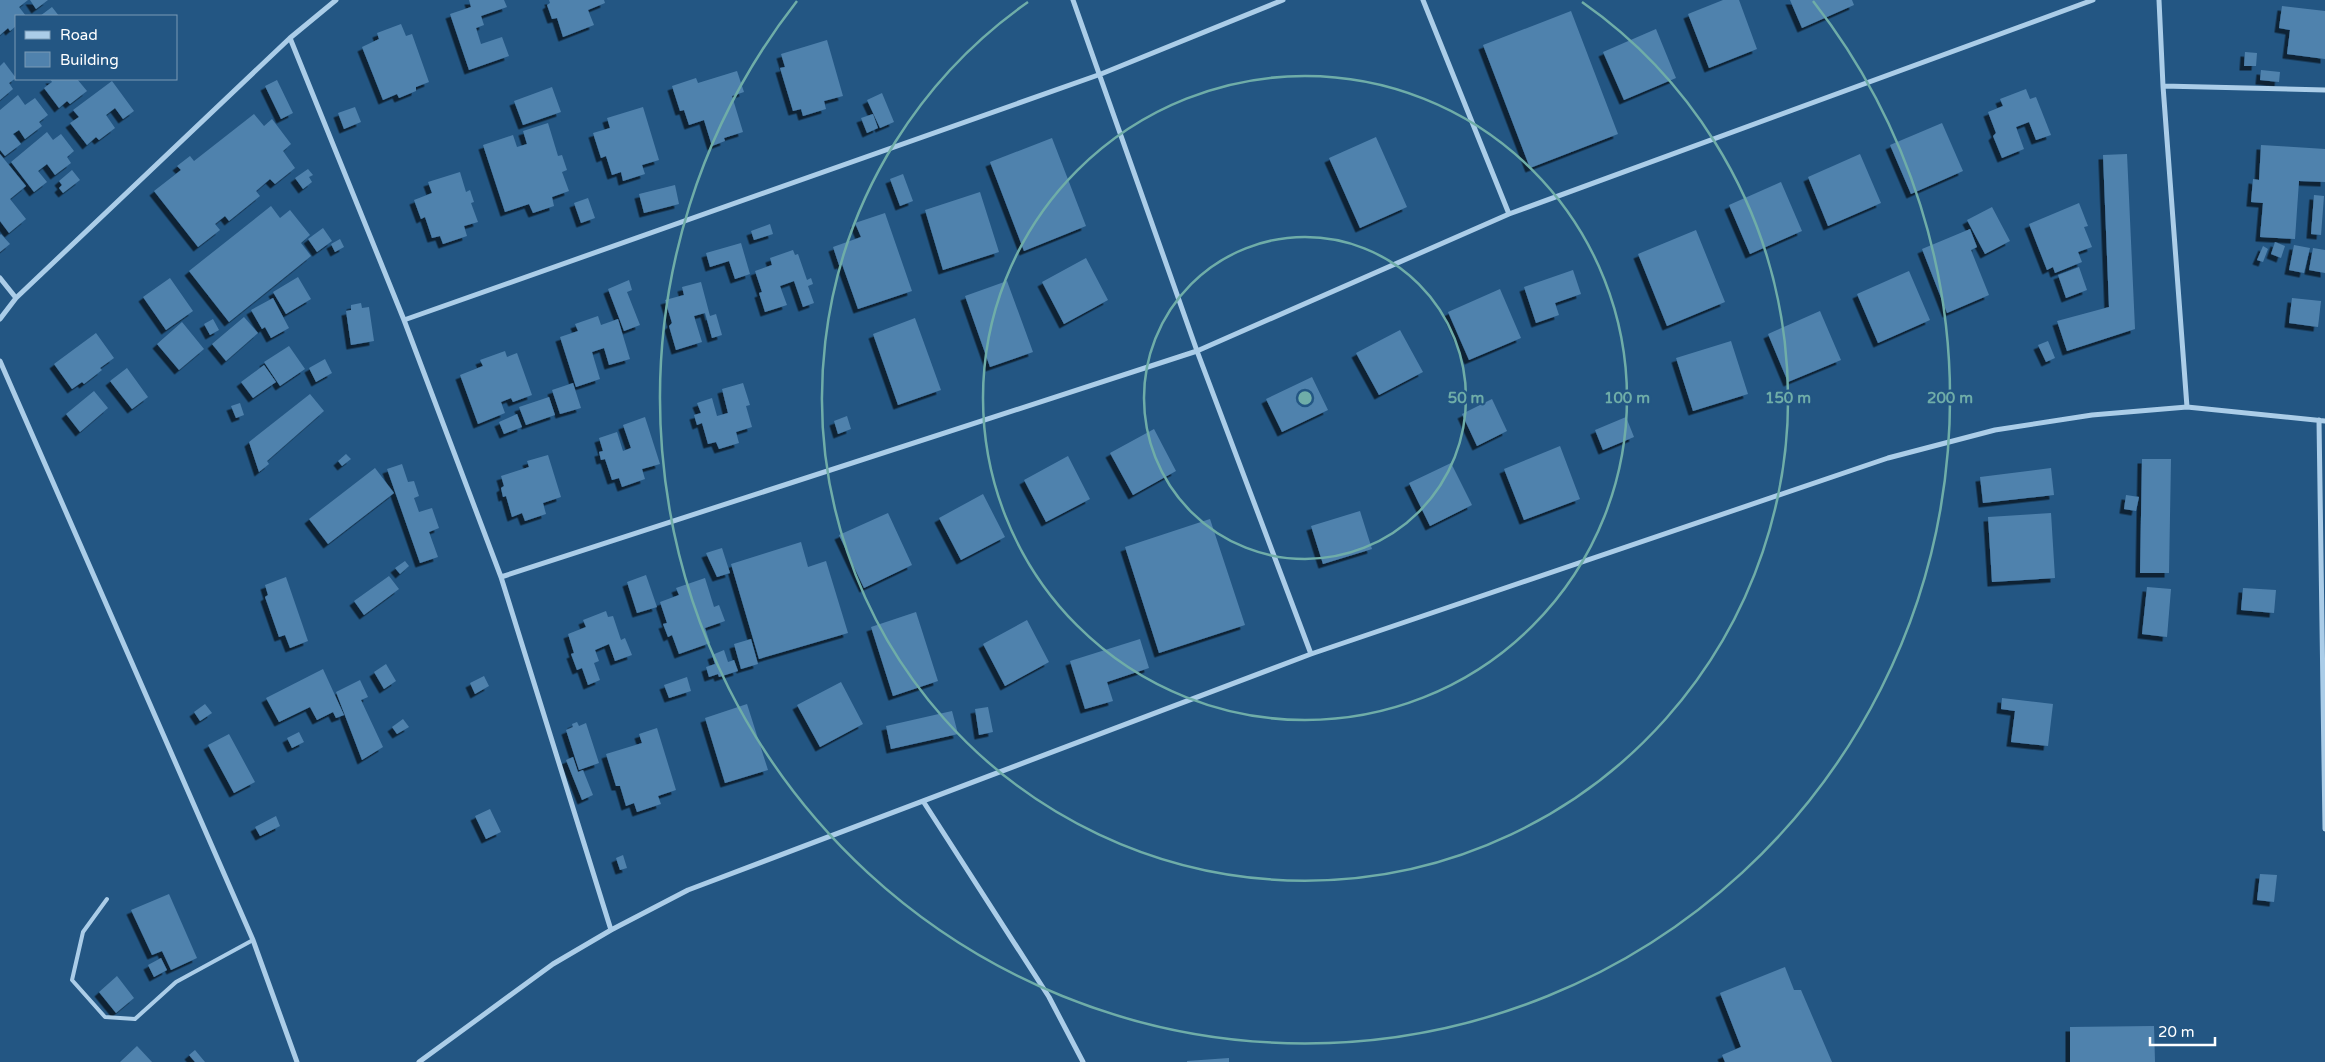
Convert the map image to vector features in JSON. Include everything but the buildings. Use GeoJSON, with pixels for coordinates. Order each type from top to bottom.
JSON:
{"type":"FeatureCollection","features":[{"type":"Feature","properties":{"kind":"street"},"geometry":{"type":"LineString","coordinates":[[0,319],[16,298],[290,38],[336,0]]}},
{"type":"Feature","properties":{"kind":"street"},"geometry":{"type":"LineString","coordinates":[[1073,0],[1101,74],[1197,351],[1311,654]]}},
{"type":"Feature","properties":{"kind":"street"},"geometry":{"type":"LineString","coordinates":[[404,320],[1101,74],[1283,0]]}},
{"type":"Feature","properties":{"kind":"street"},"geometry":{"type":"LineString","coordinates":[[1423,0],[1509,214]]}},
{"type":"Feature","properties":{"kind":"street"},"geometry":{"type":"LineString","coordinates":[[501,577],[1197,351],[1509,214],[2093,0]]}},
{"type":"Feature","properties":{"kind":"street"},"geometry":{"type":"LineString","coordinates":[[2159,0],[2163,86],[2187,407]]}},
{"type":"Feature","properties":{"kind":"street"},"geometry":{"type":"LineString","coordinates":[[290,38],[404,320],[501,577],[611,930]]}},
{"type":"Feature","properties":{"kind":"street"},"geometry":{"type":"LineString","coordinates":[[2163,86],[2325,90]]}},
{"type":"Feature","properties":{"kind":"street"},"geometry":{"type":"LineString","coordinates":[[0,278],[16,298]]}},
{"type":"Feature","properties":{"kind":"street"},"geometry":{"type":"LineString","coordinates":[[0,361],[252,940],[297,1062]]}},
{"type":"Feature","properties":{"kind":"street"},"geometry":{"type":"LineString","coordinates":[[419,1062],[552,964],[611,930],[688,890],[1311,654],[1888,458],[1995,430],[2092,415],[2187,407],[2322,420],[2325,829]]}},
{"type":"Feature","properties":{"kind":"street"},"geometry":{"type":"LineString","coordinates":[[923,801],[1049,997],[1083,1062]]}},
{"type":"Feature","properties":{"kind":"lane"},"geometry":{"type":"LineString","coordinates":[[107,899],[82,932],[72,980],[105,1017],[135,1019],[176,982],[252,940]]}}]}
